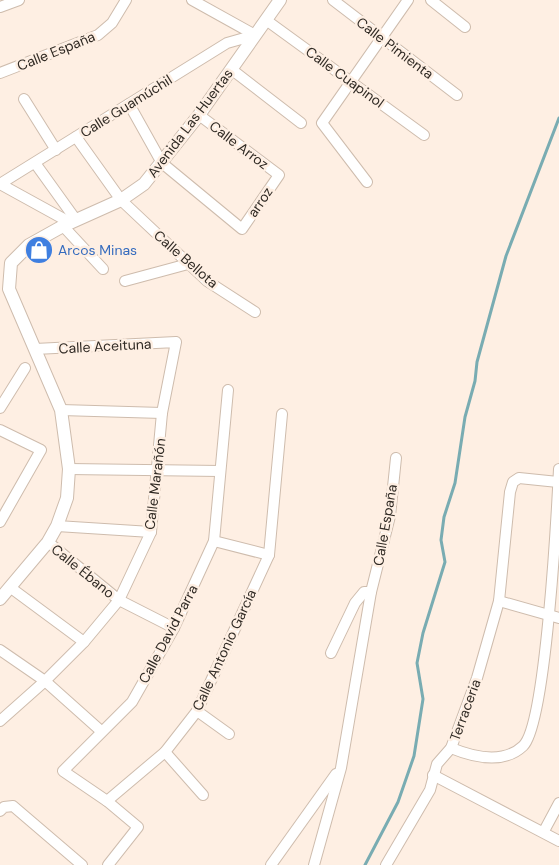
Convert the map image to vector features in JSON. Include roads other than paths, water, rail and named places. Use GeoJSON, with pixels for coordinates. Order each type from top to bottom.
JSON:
{"type":"FeatureCollection","features":[{"type":"Feature","properties":{"kind":"street"},"geometry":{"type":"LineString","coordinates":[[0,7],[19,0]]}},
{"type":"Feature","properties":{"kind":"street","name":"Calle España"},"geometry":{"type":"LineString","coordinates":[[0,73],[98,35],[112,23],[126,0]]}},
{"type":"Feature","properties":{"kind":"street"},"geometry":{"type":"LineString","coordinates":[[192,0],[211,4],[255,35]]}},
{"type":"Feature","properties":{"kind":"street","name":"Avenida Las Huertas"},"geometry":{"type":"LineString","coordinates":[[0,600],[48,542],[57,526],[66,498],[69,469],[61,410],[9,289],[11,263],[21,251],[70,223],[121,200],[144,184],[199,115],[280,0]]}},
{"type":"Feature","properties":{"kind":"street","name":"Calle Pimienta"},"geometry":{"type":"LineString","coordinates":[[333,0],[457,95]]}},
{"type":"Feature","properties":{"kind":"street"},"geometry":{"type":"LineString","coordinates":[[367,182],[322,123],[408,0]]}},
{"type":"Feature","properties":{"kind":"street"},"geometry":{"type":"LineString","coordinates":[[431,0],[465,27]]}},
{"type":"Feature","properties":{"kind":"street","name":"Calle Cuapinol"},"geometry":{"type":"LineString","coordinates":[[266,20],[424,135]]}},
{"type":"Feature","properties":{"kind":"street","name":"Calle Guamúchil"},"geometry":{"type":"LineString","coordinates":[[0,184],[228,43],[255,35]]}},
{"type":"Feature","properties":{"kind":"street"},"geometry":{"type":"LineString","coordinates":[[231,69],[301,123]]}},
{"type":"Feature","properties":{"kind":"street"},"geometry":{"type":"LineString","coordinates":[[24,99],[56,150]]}},
{"type":"Feature","properties":{"kind":"street"},"geometry":{"type":"LineString","coordinates":[[129,104],[162,163]]}},
{"type":"Feature","properties":{"kind":"street","name":"Calle Arroz"},"geometry":{"type":"LineString","coordinates":[[199,115],[278,175]]}},
{"type":"Feature","properties":{"kind":"street","name":"Calle Bellota"},"geometry":{"type":"LineString","coordinates":[[76,138],[121,200],[206,281],[256,312]]}},
{"type":"Feature","properties":{"kind":"street"},"geometry":{"type":"LineString","coordinates":[[35,162],[70,223],[103,269]]}},
{"type":"Feature","properties":{"kind":"street","name":"arroz"},"geometry":{"type":"LineString","coordinates":[[162,163],[242,229],[278,175]]}},
{"type":"Feature","properties":{"kind":"street"},"geometry":{"type":"LineString","coordinates":[[0,184],[70,223]]}},
{"type":"Feature","properties":{"kind":"street"},"geometry":{"type":"LineString","coordinates":[[125,280],[188,264]]}},
{"type":"Feature","properties":{"kind":"street","name":"Calle Aceituna"},"geometry":{"type":"LineString","coordinates":[[35,349],[176,342]]}},
{"type":"Feature","properties":{"kind":"street","name":"Calle Marañón"},"geometry":{"type":"LineString","coordinates":[[0,721],[45,681],[84,642],[119,600],[151,532],[162,413],[176,342]]}},
{"type":"Feature","properties":{"kind":"street"},"geometry":{"type":"LineString","coordinates":[[0,408],[25,368]]}},
{"type":"Feature","properties":{"kind":"street","name":"Calle David Parra"},"geometry":{"type":"LineString","coordinates":[[107,801],[63,770],[132,702],[174,628],[214,541],[228,390]]}},
{"type":"Feature","properties":{"kind":"street"},"geometry":{"type":"LineString","coordinates":[[61,410],[162,413]]}},
{"type":"Feature","properties":{"kind":"street","name":"Calle Antonio García"},"geometry":{"type":"LineString","coordinates":[[107,801],[165,752],[197,711],[269,555],[282,414]]}},
{"type":"Feature","properties":{"kind":"street"},"geometry":{"type":"LineString","coordinates":[[0,430],[41,450],[0,522]]}},
{"type":"Feature","properties":{"kind":"street","name":"Calle España"},"geometry":{"type":"LineString","coordinates":[[314,865],[342,768],[371,592],[390,516],[396,458]]}},
{"type":"Feature","properties":{"kind":"street"},"geometry":{"type":"LineString","coordinates":[[69,469],[220,471]]}},
{"type":"Feature","properties":{"kind":"street"},"geometry":{"type":"LineString","coordinates":[[451,748],[473,757],[489,758],[503,756],[516,752],[524,746],[531,736],[540,689],[548,614],[559,469]]}},
{"type":"Feature","properties":{"kind":"street","name":"Terraceria"},"geometry":{"type":"LineString","coordinates":[[386,865],[430,790],[437,764],[451,748],[477,678],[499,601],[510,492],[513,482],[519,478],[558,482]]}},
{"type":"Feature","properties":{"kind":"street"},"geometry":{"type":"LineString","coordinates":[[57,526],[151,532]]}},
{"type":"Feature","properties":{"kind":"street"},"geometry":{"type":"LineString","coordinates":[[214,541],[269,555]]}},
{"type":"Feature","properties":{"kind":"street","name":"Calle Ébano"},"geometry":{"type":"LineString","coordinates":[[48,542],[119,600],[174,628]]}},
{"type":"Feature","properties":{"kind":"street"},"geometry":{"type":"LineString","coordinates":[[11,588],[84,642]]}},
{"type":"Feature","properties":{"kind":"street"},"geometry":{"type":"LineString","coordinates":[[331,653],[355,603],[364,592],[371,592]]}},
{"type":"Feature","properties":{"kind":"street"},"geometry":{"type":"LineString","coordinates":[[499,601],[559,618]]}},
{"type":"Feature","properties":{"kind":"street"},"geometry":{"type":"LineString","coordinates":[[0,650],[45,681],[101,731]]}},
{"type":"Feature","properties":{"kind":"street"},"geometry":{"type":"LineString","coordinates":[[197,711],[228,734]]}},
{"type":"Feature","properties":{"kind":"street"},"geometry":{"type":"LineString","coordinates":[[165,752],[203,795]]}},
{"type":"Feature","properties":{"kind":"street"},"geometry":{"type":"LineString","coordinates":[[271,865],[342,768]]}},
{"type":"Feature","properties":{"kind":"street"},"geometry":{"type":"LineString","coordinates":[[433,775],[544,831],[559,841]]}},
{"type":"Feature","properties":{"kind":"street"},"geometry":{"type":"LineString","coordinates":[[107,801],[138,827],[108,865]]}},
{"type":"Feature","properties":{"kind":"street"},"geometry":{"type":"LineString","coordinates":[[544,831],[559,803]]}},
{"type":"Feature","properties":{"kind":"street"},"geometry":{"type":"LineString","coordinates":[[4,808],[13,806],[82,865]]}},
{"type":"Feature","properties":{"kind":"waterway"},"geometry":{"type":"LineString","coordinates":[[365,865],[398,802],[414,756],[423,699],[417,663],[423,633],[445,562],[441,540],[444,517],[455,483],[465,417],[475,381],[477,362],[506,256],[559,118]]}},
{"type":"Feature","properties":{"kind":"place","name":"Arcos Minas"},"geometry":{"type":"Point","coordinates":[39,250]}}]}
